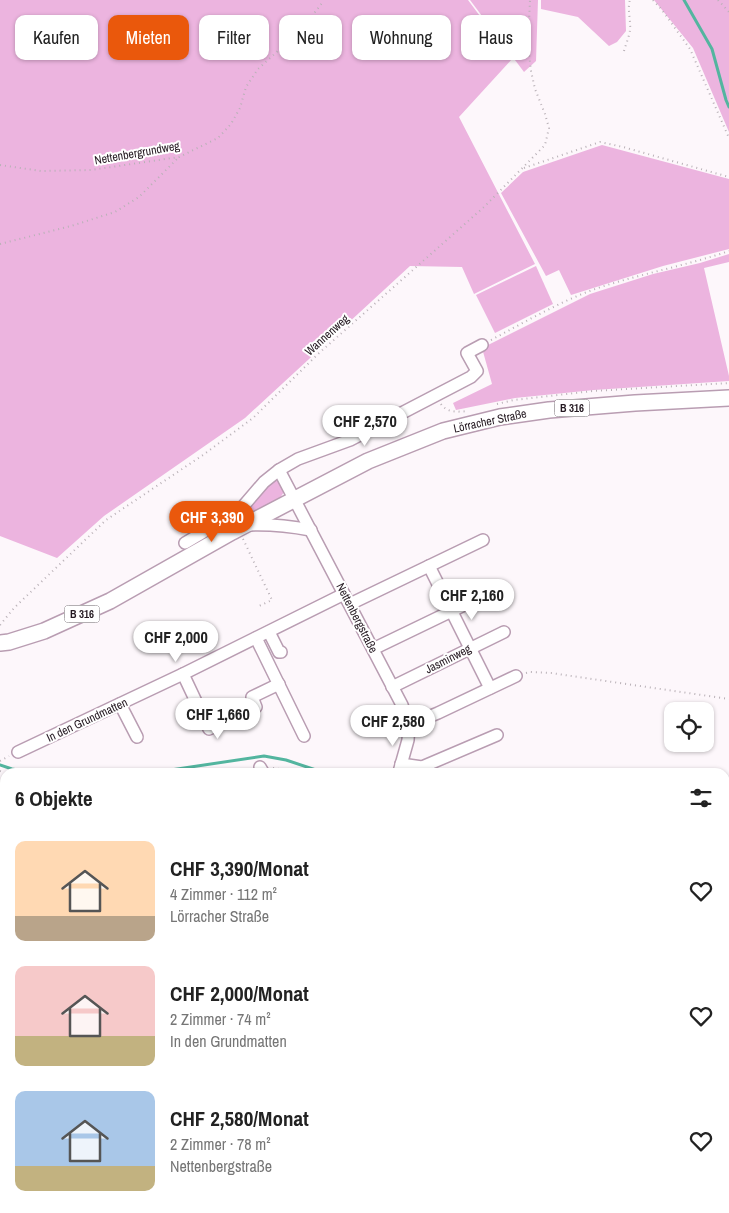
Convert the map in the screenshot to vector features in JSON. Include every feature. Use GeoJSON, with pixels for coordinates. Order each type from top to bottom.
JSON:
{"type":"FeatureCollection","features":[{"type":"Feature","properties":{"kind":"main road","name":"Lörracher Straße"},"geometry":{"type":"LineString","coordinates":[[0,643],[44,631],[110,601],[245,532],[295,500],[368,461],[443,431],[500,417],[558,409],[729,398]]}},
{"type":"Feature","properties":{"kind":"street"},"geometry":{"type":"LineString","coordinates":[[185,543],[239,512],[264,482],[279,470],[298,459],[350,440],[471,377],[477,371],[468,353],[482,344]]}},
{"type":"Feature","properties":{"kind":"street","name":"Nettenbergstraße"},"geometry":{"type":"LineString","coordinates":[[279,470],[402,705],[409,725],[408,740],[400,768]]}},
{"type":"Feature","properties":{"kind":"street"},"geometry":{"type":"LineString","coordinates":[[245,532],[268,524],[311,530]]}},
{"type":"Feature","properties":{"kind":"street","name":"In den Grundmatten"},"geometry":{"type":"LineString","coordinates":[[18,752],[269,632],[429,566],[482,540]]}},
{"type":"Feature","properties":{"kind":"street"},"geometry":{"type":"LineString","coordinates":[[429,566],[490,688]]}},
{"type":"Feature","properties":{"kind":"street"},"geometry":{"type":"LineString","coordinates":[[373,650],[489,593]]}},
{"type":"Feature","properties":{"kind":"street"},"geometry":{"type":"LineString","coordinates":[[269,632],[279,652],[281,652]]}},
{"type":"Feature","properties":{"kind":"street","name":"Jasminweg"},"geometry":{"type":"LineString","coordinates":[[392,687],[504,632]]}},
{"type":"Feature","properties":{"kind":"street"},"geometry":{"type":"LineString","coordinates":[[256,638],[304,736]]}},
{"type":"Feature","properties":{"kind":"street"},"geometry":{"type":"LineString","coordinates":[[183,674],[209,729],[256,707],[252,697],[279,684]]}},
{"type":"Feature","properties":{"kind":"street"},"geometry":{"type":"LineString","coordinates":[[409,725],[516,676]]}},
{"type":"Feature","properties":{"kind":"street"},"geometry":{"type":"LineString","coordinates":[[120,704],[137,737]]}},
{"type":"Feature","properties":{"kind":"street"},"geometry":{"type":"LineString","coordinates":[[400,768],[422,768],[497,735]]}},
{"type":"Feature","properties":{"kind":"path","name":"Nettenbergrundweg"},"geometry":{"type":"LineString","coordinates":[[0,165],[40,171],[91,170],[179,157],[218,138],[231,124],[240,108],[246,87],[258,69],[302,29],[322,3],[322,0]]}},
{"type":"Feature","properties":{"kind":"path","name":"Wannenweg"},"geometry":{"type":"LineString","coordinates":[[0,625],[14,608],[106,520],[203,455],[252,418],[318,354],[484,207],[545,145],[549,128],[534,89],[528,45],[530,0]]}},
{"type":"Feature","properties":{"kind":"path"},"geometry":{"type":"LineString","coordinates":[[624,51],[630,31],[628,3],[630,0]]}},
{"type":"Feature","properties":{"kind":"path"},"geometry":{"type":"LineString","coordinates":[[652,0],[662,10],[690,49],[729,138]]}},
{"type":"Feature","properties":{"kind":"path"},"geometry":{"type":"LineString","coordinates":[[718,0],[729,12]]}},
{"type":"Feature","properties":{"kind":"path"},"geometry":{"type":"LineString","coordinates":[[522,169],[600,142],[729,177]]}},
{"type":"Feature","properties":{"kind":"path"},"geometry":{"type":"LineString","coordinates":[[0,244],[71,226],[115,212],[139,197],[179,157]]}},
{"type":"Feature","properties":{"kind":"path"},"geometry":{"type":"LineString","coordinates":[[482,344],[564,302],[596,289],[729,251]]}},
{"type":"Feature","properties":{"kind":"path"},"geometry":{"type":"LineString","coordinates":[[245,532],[272,600],[257,607]]}},
{"type":"Feature","properties":{"kind":"path"},"geometry":{"type":"LineString","coordinates":[[516,676],[530,672],[552,672],[729,699]]}},
{"type":"Feature","properties":{"kind":"shaded area"},"geometry":{"type":"Polygon","coordinates":[[[0,0],[468,0],[479,15],[461,15],[461,60],[511,60],[459,117],[535,264],[474,294],[462,267],[410,266],[245,418],[104,516],[57,558],[0,536],[0,0]]]}},
{"type":"Feature","properties":{"kind":"shaded area"},"geometry":{"type":"Polygon","coordinates":[[[470,0],[538,0],[536,61],[524,72],[515,60],[531,60],[531,15],[481,15],[470,0]]]}},
{"type":"Feature","properties":{"kind":"shaded area"},"geometry":{"type":"Polygon","coordinates":[[[541,0],[625,0],[626,31],[617,42],[609,46],[578,17],[541,9],[541,0]]]}},
{"type":"Feature","properties":{"kind":"shaded area"},"geometry":{"type":"Polygon","coordinates":[[[654,0],[729,0],[729,132],[693,48],[654,0]]]}},
{"type":"Feature","properties":{"kind":"shaded area"},"geometry":{"type":"Polygon","coordinates":[[[602,145],[729,179],[729,249],[663,266],[571,295],[559,270],[546,276],[501,193],[523,172],[602,145]]]}},
{"type":"Feature","properties":{"kind":"shaded area"},"geometry":{"type":"Polygon","coordinates":[[[729,254],[729,262],[704,268],[729,381],[594,390],[515,398],[456,410],[453,403],[492,384],[482,348],[590,294],[653,274],[729,254]]]}},
{"type":"Feature","properties":{"kind":"shaded area"},"geometry":{"type":"Polygon","coordinates":[[[536,266],[553,304],[495,333],[476,295],[536,266]]]}},
{"type":"Feature","properties":{"kind":"shaded area"},"geometry":{"type":"Polygon","coordinates":[[[273,481],[277,481],[283,486],[284,492],[280,498],[231,523],[230,521],[273,481]]]}},
{"type":"Feature","properties":{"kind":"waterway"},"geometry":{"type":"LineString","coordinates":[[684,0],[712,49],[729,107]]}},
{"type":"Feature","properties":{"kind":"waterway"},"geometry":{"type":"LineString","coordinates":[[184,768],[264,756],[286,760],[310,768]]}},
{"type":"Feature","properties":{"kind":"waterway"},"geometry":{"type":"LineString","coordinates":[[0,765],[9,768]]}}]}
